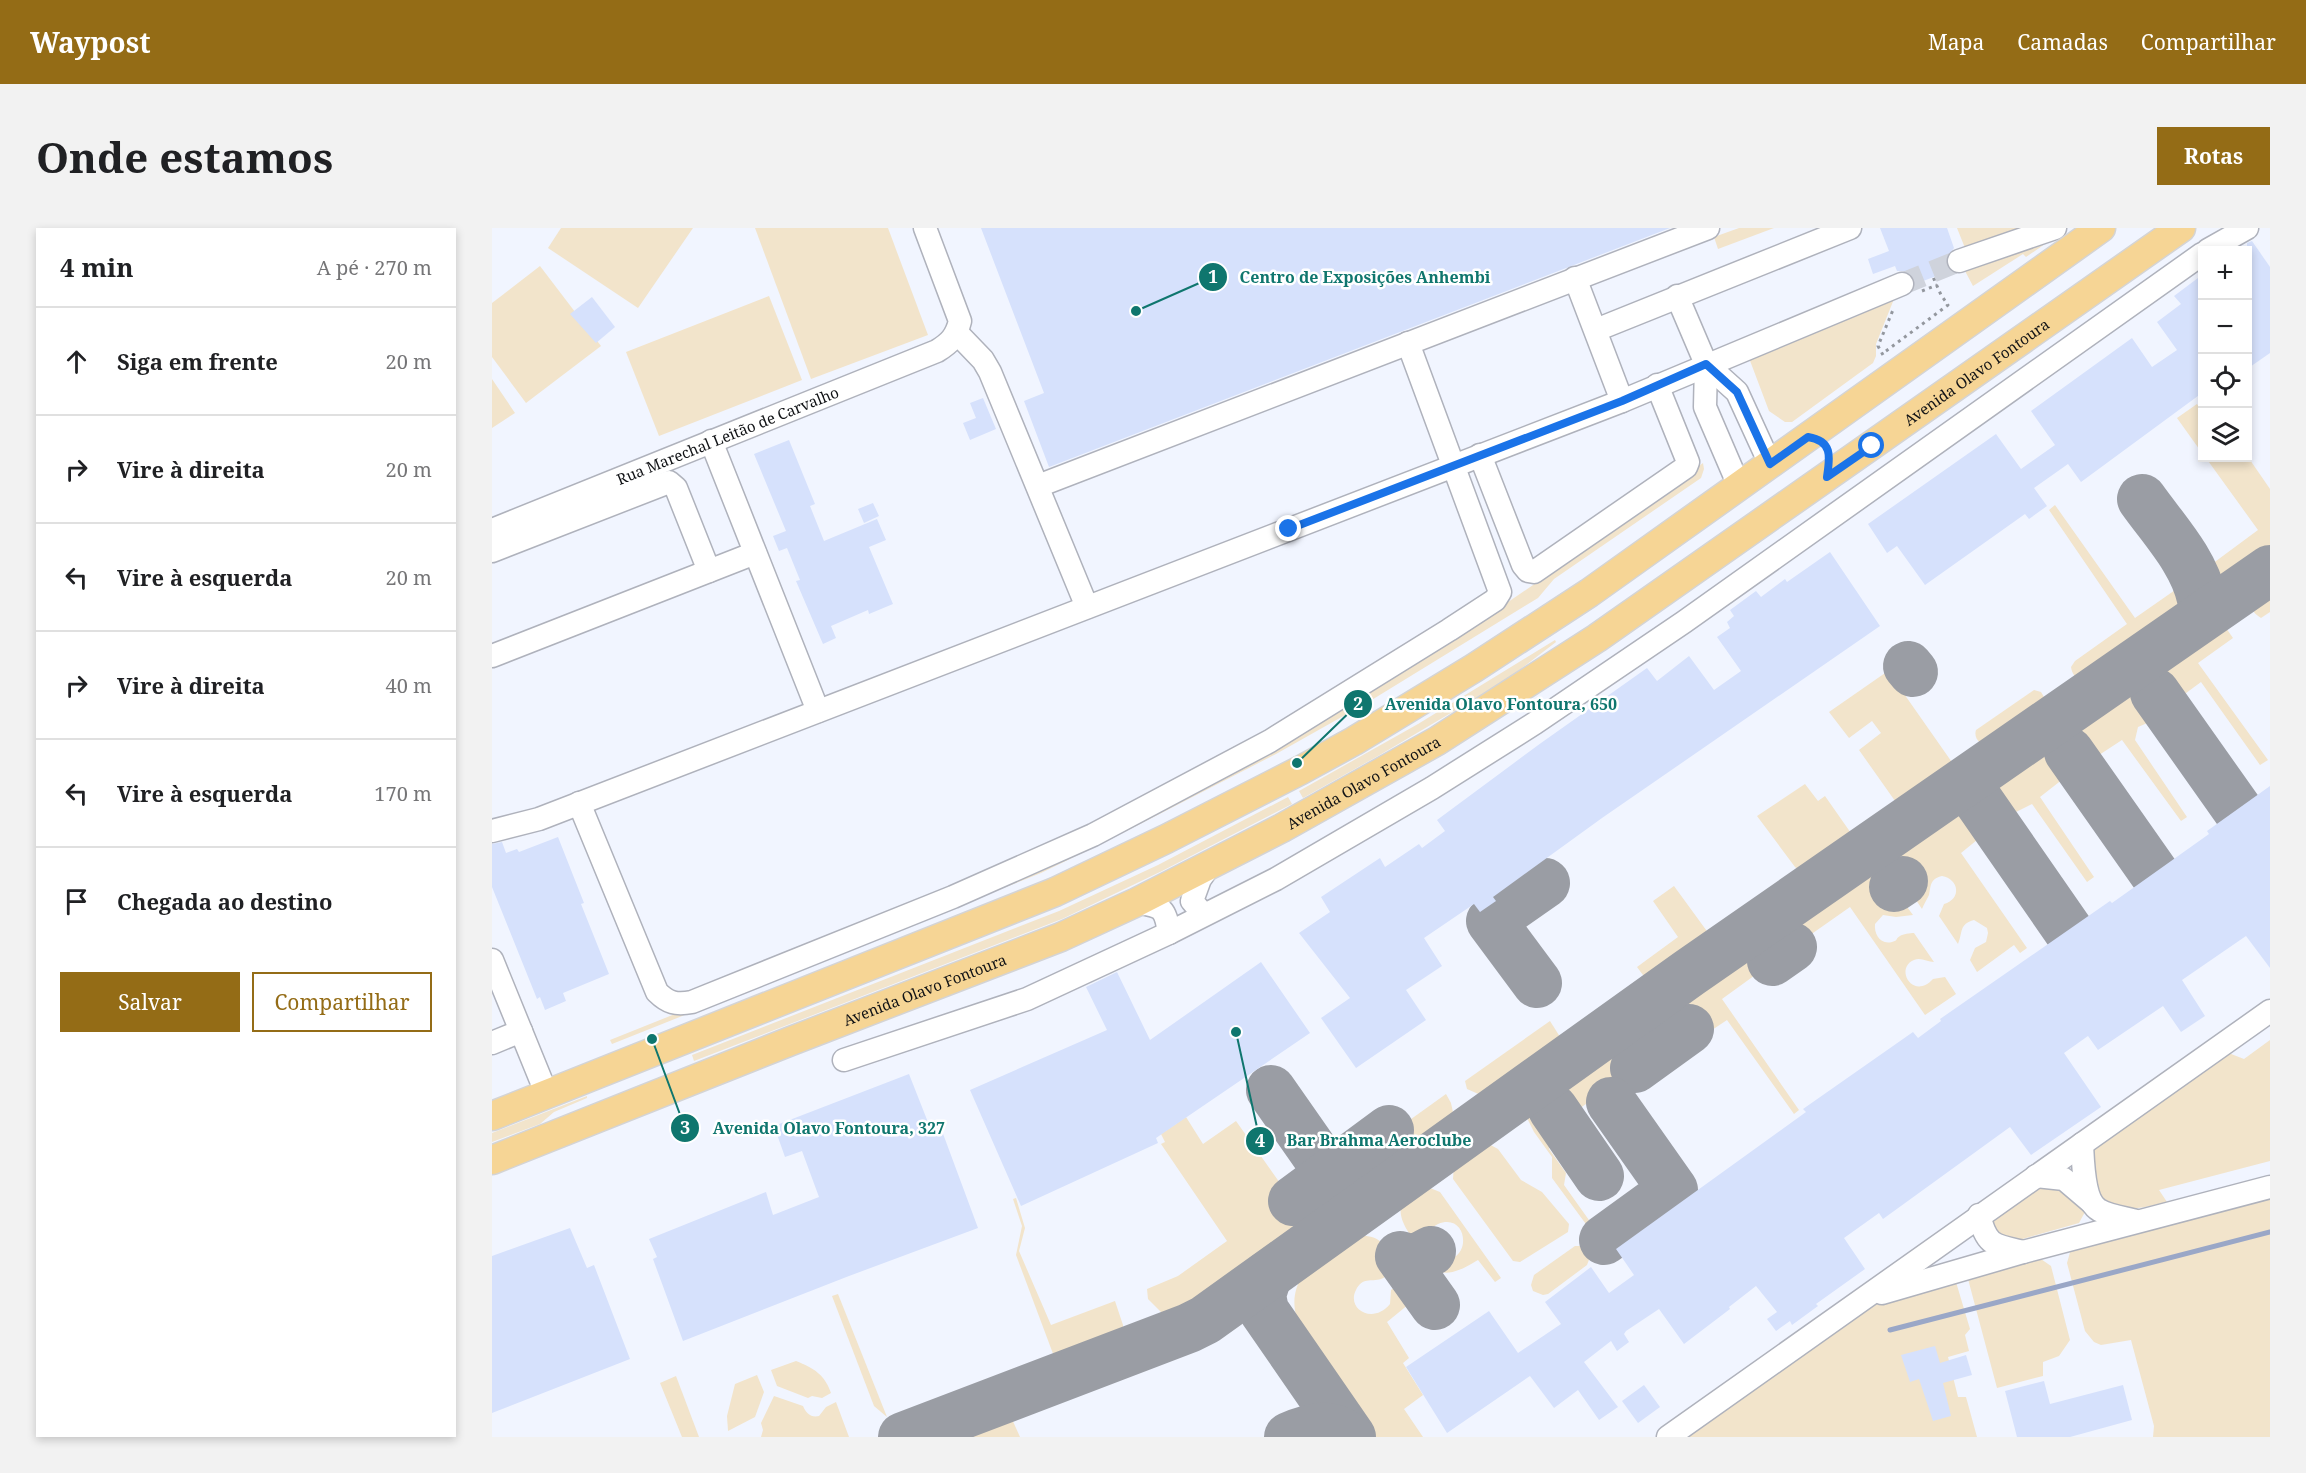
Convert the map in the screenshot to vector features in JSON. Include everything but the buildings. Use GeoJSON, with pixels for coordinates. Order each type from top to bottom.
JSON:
{"type":"FeatureCollection","features":[{"type":"Feature","properties":{"kind":"main road"},"geometry":{"type":"LineString","coordinates":[[492,1116],[1055,891],[1166,839],[1301,770],[1474,668],[1589,593],[2101,228]]}},
{"type":"Feature","properties":{"kind":"main road","name":"Avenida Olavo Fontoura"},"geometry":{"type":"LineString","coordinates":[[492,1160],[1061,937],[1137,902],[1352,790],[1508,697],[1597,638],[2181,228]]}},
{"type":"Feature","properties":{"kind":"main road"},"geometry":{"type":"LineString","coordinates":[[1870,392],[1862,410],[1862,418],[1874,434],[1883,438]]}},
{"type":"Feature","properties":{"kind":"main road"},"geometry":{"type":"LineString","coordinates":[[1808,437],[1822,441],[1826,446],[1829,453],[1827,477]]}},
{"type":"Feature","properties":{"kind":"main road"},"geometry":{"type":"LineString","coordinates":[[629,1061],[626,1071],[628,1087],[634,1096],[641,1100]]}},
{"type":"Feature","properties":{"kind":"main road"},"geometry":{"type":"LineString","coordinates":[[580,1081],[592,1094],[594,1100],[594,1113],[590,1121]]}},
{"type":"Feature","properties":{"kind":"street"},"geometry":{"type":"LineString","coordinates":[[925,228],[957,310],[960,321],[957,333],[983,360],[990,372],[1087,607]]}},
{"type":"Feature","properties":{"kind":"street"},"geometry":{"type":"LineString","coordinates":[[1038,486],[1708,228]]}},
{"type":"Feature","properties":{"kind":"street"},"geometry":{"type":"LineString","coordinates":[[1596,330],[1850,228]]}},
{"type":"Feature","properties":{"kind":"street"},"geometry":{"type":"LineString","coordinates":[[1959,261],[2055,228]]}},
{"type":"Feature","properties":{"kind":"street"},"geometry":{"type":"LineString","coordinates":[[2215,246],[2247,228]]}},
{"type":"Feature","properties":{"kind":"street"},"geometry":{"type":"LineString","coordinates":[[843,1060],[1027,999],[1169,933],[1276,879],[1432,788],[1535,723],[1684,622],[2198,257]]}},
{"type":"Feature","properties":{"kind":"street"},"geometry":{"type":"LineString","coordinates":[[1575,279],[1622,401]]}},
{"type":"Feature","properties":{"kind":"street"},"geometry":{"type":"LineString","coordinates":[[492,831],[528,823],[1622,401],[1706,364],[1899,292]]}},
{"type":"Feature","properties":{"kind":"street"},"geometry":{"type":"LineString","coordinates":[[1677,296],[1706,364],[1705,407],[1739,486]]}},
{"type":"Feature","properties":{"kind":"street","name":"Rua Marechal Leitão de Carvalho"},"geometry":{"type":"LineString","coordinates":[[492,530],[937,351],[950,342],[957,333]]}},
{"type":"Feature","properties":{"kind":"street"},"geometry":{"type":"LineString","coordinates":[[579,803],[657,992],[665,1000],[680,1004],[692,1002],[954,897],[1093,835],[1270,741],[1495,600],[1501,589],[1408,343]]}},
{"type":"Feature","properties":{"kind":"street"},"geometry":{"type":"LineString","coordinates":[[1706,364],[1737,392],[1770,464]]}},
{"type":"Feature","properties":{"kind":"street"},"geometry":{"type":"LineString","coordinates":[[1480,455],[1523,565],[1528,571],[1534,572],[1686,467],[1688,462],[1657,385]]}},
{"type":"Feature","properties":{"kind":"street"},"geometry":{"type":"LineString","coordinates":[[711,441],[818,711]]}},
{"type":"Feature","properties":{"kind":"street"},"geometry":{"type":"LineString","coordinates":[[492,551],[669,482],[676,488],[709,571]]}},
{"type":"Feature","properties":{"kind":"street"},"geometry":{"type":"LineString","coordinates":[[492,656],[755,553]]}},
{"type":"Feature","properties":{"kind":"street"},"geometry":{"type":"LineString","coordinates":[[1203,914],[1192,901],[1200,879],[1210,865]]}},
{"type":"Feature","properties":{"kind":"street"},"geometry":{"type":"LineString","coordinates":[[1137,902],[1159,907],[1166,914],[1169,933]]}},
{"type":"Feature","properties":{"kind":"street"},"geometry":{"type":"LineString","coordinates":[[492,960],[502,1035],[547,1095]]}},
{"type":"Feature","properties":{"kind":"street"},"geometry":{"type":"LineString","coordinates":[[1668,1437],[2270,1011]]}},
{"type":"Feature","properties":{"kind":"street"},"geometry":{"type":"LineString","coordinates":[[2082,1144],[2084,1175],[2092,1203]]}},
{"type":"Feature","properties":{"kind":"street"},"geometry":{"type":"LineString","coordinates":[[2036,1176],[2064,1179],[2099,1210],[2137,1222]]}},
{"type":"Feature","properties":{"kind":"street"},"geometry":{"type":"LineString","coordinates":[[1863,1299],[2023,1251],[2270,1187]]}},
{"type":"Feature","properties":{"kind":"street"},"geometry":{"type":"LineString","coordinates":[[1979,1215],[1984,1236],[1996,1245],[2023,1251]]}},
{"type":"Feature","properties":{"kind":"path"},"geometry":{"type":"LineString","coordinates":[[1933,277],[1946,303]]}},
{"type":"Feature","properties":{"kind":"path"},"geometry":{"type":"LineString","coordinates":[[1884,355],[1878,346],[1899,292]]}},
{"type":"Feature","properties":{"kind":"shaded area"},"geometry":{"type":"Polygon","coordinates":[[[561,228],[693,228],[638,308],[548,248],[561,228]]]}},
{"type":"Feature","properties":{"kind":"shaded area"},"geometry":{"type":"Polygon","coordinates":[[[755,228],[888,228],[928,335],[811,379],[755,228]]]}},
{"type":"Feature","properties":{"kind":"shaded area"},"geometry":{"type":"Polygon","coordinates":[[[1739,228],[1774,228],[1718,249],[1714,237],[1739,228]]]}},
{"type":"Feature","properties":{"kind":"shaded area"},"geometry":{"type":"Polygon","coordinates":[[[1957,228],[2032,228],[1967,253],[1957,228]]]}},
{"type":"Feature","properties":{"kind":"shaded area"},"geometry":{"type":"Polygon","coordinates":[[[2044,240],[2045,244],[2026,257],[2023,254],[1973,286],[1965,271],[2044,240]]]}},
{"type":"Feature","properties":{"kind":"shaded area"},"geometry":{"type":"Polygon","coordinates":[[[540,266],[601,346],[526,403],[492,357],[492,303],[540,266]]]}},
{"type":"Feature","properties":{"kind":"shaded area"},"geometry":{"type":"Polygon","coordinates":[[[769,296],[802,380],[659,436],[626,352],[769,296]]]}},
{"type":"Feature","properties":{"kind":"shaded area"},"geometry":{"type":"Polygon","coordinates":[[[1894,299],[1876,344],[1876,356],[1873,363],[1792,422],[1785,422],[1769,411],[1749,358],[1894,299]]]}},
{"type":"Feature","properties":{"kind":"shaded area"},"geometry":{"type":"Polygon","coordinates":[[[492,379],[515,413],[492,428],[492,379]]]}},
{"type":"Feature","properties":{"kind":"shaded area"},"geometry":{"type":"Polygon","coordinates":[[[2198,405],[2198,447],[2177,418],[2198,405]]]}},
{"type":"Feature","properties":{"kind":"shaded area"},"geometry":{"type":"Polygon","coordinates":[[[2209,462],[2251,462],[2270,489],[2270,551],[2221,585],[2216,582],[2212,576],[2212,564],[2258,530],[2209,462]]]}},
{"type":"Feature","properties":{"kind":"shaded area"},"geometry":{"type":"Polygon","coordinates":[[[1703,463],[1701,478],[1554,579],[1538,598],[1370,701],[1276,754],[1041,873],[612,1044],[610,1040],[820,956],[1273,751],[1428,657],[1568,561],[1703,463]]]}},
{"type":"Feature","properties":{"kind":"shaded area"},"geometry":{"type":"Polygon","coordinates":[[[2055,505],[2135,618],[2178,588],[2189,599],[2186,611],[2083,682],[2072,672],[2071,667],[2075,661],[2127,624],[2049,510],[2055,505]]]}},
{"type":"Feature","properties":{"kind":"shaded area"},"geometry":{"type":"Polygon","coordinates":[[[2270,586],[2270,612],[2261,618],[2252,609],[2249,597],[2270,586]]]}},
{"type":"Feature","properties":{"kind":"shaded area"},"geometry":{"type":"Polygon","coordinates":[[[2219,618],[2233,638],[2198,663],[2268,760],[2260,765],[2201,682],[2182,696],[2173,697],[2158,677],[2156,662],[2219,618]]]}},
{"type":"Feature","properties":{"kind":"shaded area"},"geometry":{"type":"Polygon","coordinates":[[[1555,640],[1556,642],[1505,681],[1303,798],[1299,791],[1418,724],[1555,640]]]}},
{"type":"Feature","properties":{"kind":"shaded area"},"geometry":{"type":"Polygon","coordinates":[[[1888,671],[1956,768],[1900,808],[1859,750],[1881,733],[1872,721],[1849,738],[1829,712],[1888,671]]]}},
{"type":"Feature","properties":{"kind":"shaded area"},"geometry":{"type":"Polygon","coordinates":[[[2133,683],[2146,695],[2155,712],[2152,721],[2138,727],[2135,740],[2187,817],[2181,821],[2122,740],[2099,755],[2084,747],[2075,732],[2075,721],[2125,684],[2133,683]]]}},
{"type":"Feature","properties":{"kind":"shaded area"},"geometry":{"type":"Polygon","coordinates":[[[2034,690],[2041,692],[2047,702],[2047,708],[1991,746],[1979,742],[1976,730],[2034,690]]]}},
{"type":"Feature","properties":{"kind":"shaded area"},"geometry":{"type":"Polygon","coordinates":[[[2037,748],[2048,752],[2063,779],[2040,797],[2094,877],[2087,882],[2032,804],[2012,814],[1999,805],[1994,795],[1992,780],[2037,748]]]}},
{"type":"Feature","properties":{"kind":"shaded area"},"geometry":{"type":"Polygon","coordinates":[[[1805,784],[1818,801],[1825,796],[1853,836],[1852,841],[1812,870],[1802,873],[1757,816],[1805,784]]]}},
{"type":"Feature","properties":{"kind":"shaded area"},"geometry":{"type":"Polygon","coordinates":[[[1288,797],[1292,804],[1062,919],[694,1061],[692,1055],[1059,911],[1158,865],[1288,797]]]}},
{"type":"Feature","properties":{"kind":"shaded area"},"geometry":{"type":"Polygon","coordinates":[[[1952,808],[1966,815],[1977,835],[1977,840],[1961,853],[2027,948],[2020,953],[2014,945],[1977,972],[1970,960],[1975,948],[1986,942],[1987,928],[1974,920],[1969,922],[1962,929],[1958,944],[1939,916],[1944,904],[1956,894],[1952,881],[1942,876],[1933,881],[1922,909],[1888,858],[1891,850],[1952,808]]]}},
{"type":"Feature","properties":{"kind":"shaded area"},"geometry":{"type":"Polygon","coordinates":[[[1876,865],[1913,915],[1896,917],[1883,915],[1875,924],[1879,938],[1884,942],[1892,942],[1901,935],[1914,933],[1934,962],[1917,959],[1908,964],[1906,975],[1908,981],[1919,986],[1926,985],[1933,979],[1945,977],[1956,994],[1925,1015],[1850,907],[1803,940],[1792,939],[1788,932],[1789,924],[1865,869],[1876,865]]]}},
{"type":"Feature","properties":{"kind":"shaded area"},"geometry":{"type":"Polygon","coordinates":[[[1674,886],[1709,934],[1646,979],[1637,967],[1678,937],[1653,901],[1674,886]]]}},
{"type":"Feature","properties":{"kind":"shaded area"},"geometry":{"type":"Polygon","coordinates":[[[1753,949],[1765,955],[1769,965],[1722,999],[1799,1110],[1794,1114],[1727,1020],[1709,1032],[1697,1035],[1688,1028],[1680,1015],[1684,999],[1753,949]]]}},
{"type":"Feature","properties":{"kind":"shaded area"},"geometry":{"type":"Polygon","coordinates":[[[1550,1021],[1562,1040],[1483,1096],[1467,1089],[1465,1081],[1550,1021]]]}},
{"type":"Feature","properties":{"kind":"shaded area"},"geometry":{"type":"Polygon","coordinates":[[[2270,1040],[2270,1161],[2159,1190],[2167,1202],[2147,1207],[2121,1207],[2112,1204],[2095,1192],[2092,1152],[2095,1147],[2226,1052],[2244,1059],[2270,1040]]]}},
{"type":"Feature","properties":{"kind":"shaded area"},"geometry":{"type":"Polygon","coordinates":[[[1612,1052],[1628,1059],[1635,1067],[1637,1078],[1635,1084],[1603,1107],[1596,1097],[1573,1113],[1565,1100],[1565,1085],[1612,1052]]]}},
{"type":"Feature","properties":{"kind":"shaded area"},"geometry":{"type":"Polygon","coordinates":[[[1446,1094],[1454,1117],[1408,1151],[1393,1132],[1446,1094]]]}},
{"type":"Feature","properties":{"kind":"shaded area"},"geometry":{"type":"Polygon","coordinates":[[[587,1096],[554,1112],[540,1124],[492,1142],[492,1133],[587,1096]]]}},
{"type":"Feature","properties":{"kind":"shaded area"},"geometry":{"type":"Polygon","coordinates":[[[1528,1112],[1539,1117],[1548,1126],[1551,1136],[1549,1149],[1566,1173],[1564,1185],[1611,1251],[1608,1254],[1552,1178],[1552,1157],[1534,1132],[1526,1116],[1528,1112]]]}},
{"type":"Feature","properties":{"kind":"shaded area"},"geometry":{"type":"Polygon","coordinates":[[[1186,1117],[1203,1144],[1236,1121],[1309,1224],[1198,1303],[1166,1317],[1148,1299],[1147,1289],[1178,1276],[1227,1241],[1161,1144],[1165,1142],[1161,1134],[1186,1117]]]}},
{"type":"Feature","properties":{"kind":"shaded area"},"geometry":{"type":"Polygon","coordinates":[[[1485,1142],[1498,1149],[1521,1180],[1542,1192],[1569,1224],[1568,1232],[1520,1262],[1513,1261],[1453,1179],[1454,1165],[1485,1142]]]}},
{"type":"Feature","properties":{"kind":"shaded area"},"geometry":{"type":"Polygon","coordinates":[[[2056,1183],[2086,1210],[2079,1223],[2008,1243],[1988,1221],[2027,1191],[2056,1183]]]}},
{"type":"Feature","properties":{"kind":"shaded area"},"geometry":{"type":"Polygon","coordinates":[[[1425,1186],[1440,1192],[1501,1278],[1495,1282],[1478,1260],[1453,1272],[1440,1272],[1434,1268],[1430,1262],[1438,1257],[1449,1258],[1457,1255],[1462,1248],[1463,1240],[1457,1225],[1449,1222],[1432,1228],[1428,1235],[1428,1244],[1419,1247],[1412,1238],[1401,1215],[1402,1204],[1409,1196],[1425,1186]]]}},
{"type":"Feature","properties":{"kind":"shaded area"},"geometry":{"type":"Polygon","coordinates":[[[2270,1192],[2270,1437],[2153,1437],[2154,1426],[2131,1340],[2101,1345],[2094,1342],[2085,1331],[2067,1263],[2071,1249],[2270,1192]]]}},
{"type":"Feature","properties":{"kind":"shaded area"},"geometry":{"type":"Polygon","coordinates":[[[1016,1198],[1025,1228],[1019,1251],[1051,1325],[1115,1301],[1123,1325],[1123,1333],[1055,1359],[1016,1255],[1022,1226],[1013,1199],[1016,1198]]]}},
{"type":"Feature","properties":{"kind":"shaded area"},"geometry":{"type":"Polygon","coordinates":[[[1355,1236],[1376,1239],[1397,1263],[1383,1278],[1364,1282],[1358,1286],[1354,1297],[1358,1308],[1369,1314],[1383,1310],[1390,1304],[1391,1290],[1406,1279],[1409,1279],[1412,1284],[1409,1304],[1387,1322],[1409,1358],[1403,1363],[1423,1395],[1404,1409],[1423,1437],[1376,1437],[1299,1325],[1294,1303],[1297,1288],[1304,1274],[1355,1236]]]}},
{"type":"Feature","properties":{"kind":"shaded area"},"geometry":{"type":"Polygon","coordinates":[[[1575,1246],[1582,1246],[1590,1257],[1587,1265],[1548,1294],[1543,1295],[1533,1291],[1531,1285],[1534,1275],[1575,1246]]]}},
{"type":"Feature","properties":{"kind":"shaded area"},"geometry":{"type":"Polygon","coordinates":[[[2038,1257],[2051,1266],[2070,1340],[2059,1356],[2043,1362],[2043,1376],[1997,1388],[1968,1279],[2038,1257]]]}},
{"type":"Feature","properties":{"kind":"shaded area"},"geometry":{"type":"Polygon","coordinates":[[[1956,1282],[1970,1329],[1965,1335],[1969,1351],[1948,1357],[1958,1397],[1966,1397],[1977,1437],[1678,1437],[1864,1310],[1889,1299],[1956,1282]]]}},
{"type":"Feature","properties":{"kind":"shaded area"},"geometry":{"type":"Polygon","coordinates":[[[838,1294],[887,1417],[874,1406],[832,1296],[838,1294]]]}},
{"type":"Feature","properties":{"kind":"shaded area"},"geometry":{"type":"Polygon","coordinates":[[[796,1361],[818,1373],[826,1381],[831,1393],[822,1398],[812,1396],[808,1398],[777,1386],[771,1370],[796,1361]]]}},
{"type":"Feature","properties":{"kind":"shaded area"},"geometry":{"type":"Polygon","coordinates":[[[757,1375],[764,1392],[755,1417],[728,1431],[727,1416],[735,1384],[757,1375]]]}},
{"type":"Feature","properties":{"kind":"shaded area"},"geometry":{"type":"Polygon","coordinates":[[[676,1376],[699,1437],[682,1437],[660,1383],[676,1376]]]}},
{"type":"Feature","properties":{"kind":"shaded area"},"geometry":{"type":"Polygon","coordinates":[[[774,1396],[803,1406],[811,1416],[819,1416],[826,1407],[836,1402],[849,1437],[761,1437],[763,1430],[761,1423],[774,1396]]]}},
{"type":"Feature","properties":{"kind":"shaded area"},"geometry":{"type":"Polygon","coordinates":[[[1011,1417],[1020,1437],[958,1437],[1011,1417]]]}},
{"type":"Feature","properties":{"kind":"waterway"},"geometry":{"type":"LineString","coordinates":[[1890,1330],[2270,1232]]}},
{"type":"Feature","properties":{"kind":"taxiway"},"geometry":{"type":"LineString","coordinates":[[2142,499],[2185,559],[2202,599]]}},
{"type":"Feature","properties":{"kind":"taxiway"},"geometry":{"type":"LineString","coordinates":[[903,1437],[1205,1320],[1689,973],[2270,570]]}},
{"type":"Feature","properties":{"kind":"taxiway"},"geometry":{"type":"LineString","coordinates":[[1908,666],[1913,672]]}},
{"type":"Feature","properties":{"kind":"taxiway"},"geometry":{"type":"LineString","coordinates":[[2155,693],[2237,809]]}},
{"type":"Feature","properties":{"kind":"taxiway"},"geometry":{"type":"LineString","coordinates":[[2069,752],[2154,873]]}},
{"type":"Feature","properties":{"kind":"taxiway"},"geometry":{"type":"LineString","coordinates":[[1973,793],[2068,930]]}},
{"type":"Feature","properties":{"kind":"taxiway"},"geometry":{"type":"LineString","coordinates":[[1894,887],[1903,881]]}},
{"type":"Feature","properties":{"kind":"taxiway"},"geometry":{"type":"LineString","coordinates":[[1537,983],[1491,921],[1545,883]]}},
{"type":"Feature","properties":{"kind":"taxiway"},"geometry":{"type":"LineString","coordinates":[[1772,961],[1792,947]]}},
{"type":"Feature","properties":{"kind":"taxiway"},"geometry":{"type":"LineString","coordinates":[[1635,1068],[1689,1029]]}},
{"type":"Feature","properties":{"kind":"taxiway"},"geometry":{"type":"LineString","coordinates":[[1271,1090],[1329,1173]]}},
{"type":"Feature","properties":{"kind":"taxiway"},"geometry":{"type":"LineString","coordinates":[[1604,1240],[1673,1190],[1611,1102]]}},
{"type":"Feature","properties":{"kind":"taxiway"},"geometry":{"type":"LineString","coordinates":[[1553,1109],[1599,1176]]}},
{"type":"Feature","properties":{"kind":"taxiway"},"geometry":{"type":"LineString","coordinates":[[1293,1201],[1389,1130]]}},
{"type":"Feature","properties":{"kind":"taxiway"},"geometry":{"type":"LineString","coordinates":[[1431,1251],[1414,1260],[1400,1256],[1435,1305]]}},
{"type":"Feature","properties":{"kind":"taxiway"},"geometry":{"type":"LineString","coordinates":[[1267,1276],[1261,1295],[1264,1311],[1351,1437]]}},
{"type":"Feature","properties":{"kind":"taxiway"},"geometry":{"type":"LineString","coordinates":[[1289,1437],[1319,1428],[1334,1429],[1349,1437]]}},
{"type":"Feature","properties":{"kind":"tunnel"},"geometry":{"type":"LineString","coordinates":[[1902,284],[1959,261]]}},
{"type":"Feature","properties":{"kind":"place","name":"Centro de Exposições Anhembi"},"geometry":{"type":"Point","coordinates":[1136,311]}},
{"type":"Feature","properties":{"kind":"place","name":"Avenida Olavo Fontoura, 650"},"geometry":{"type":"Point","coordinates":[1297,763]}},
{"type":"Feature","properties":{"kind":"place","name":"Bar Brahma Aeroclube"},"geometry":{"type":"Point","coordinates":[1236,1032]}},
{"type":"Feature","properties":{"kind":"place","name":"Avenida Olavo Fontoura, 327"},"geometry":{"type":"Point","coordinates":[652,1039]}},
{"type":"Feature","properties":{"kind":"route"},"geometry":{"type":"LineString","coordinates":[[1289,529],[1622,401],[1706,364],[1737,392],[1770,464],[1808,437],[1815,438],[1822,441],[1829,453],[1827,477],[1872,446]]}}]}
